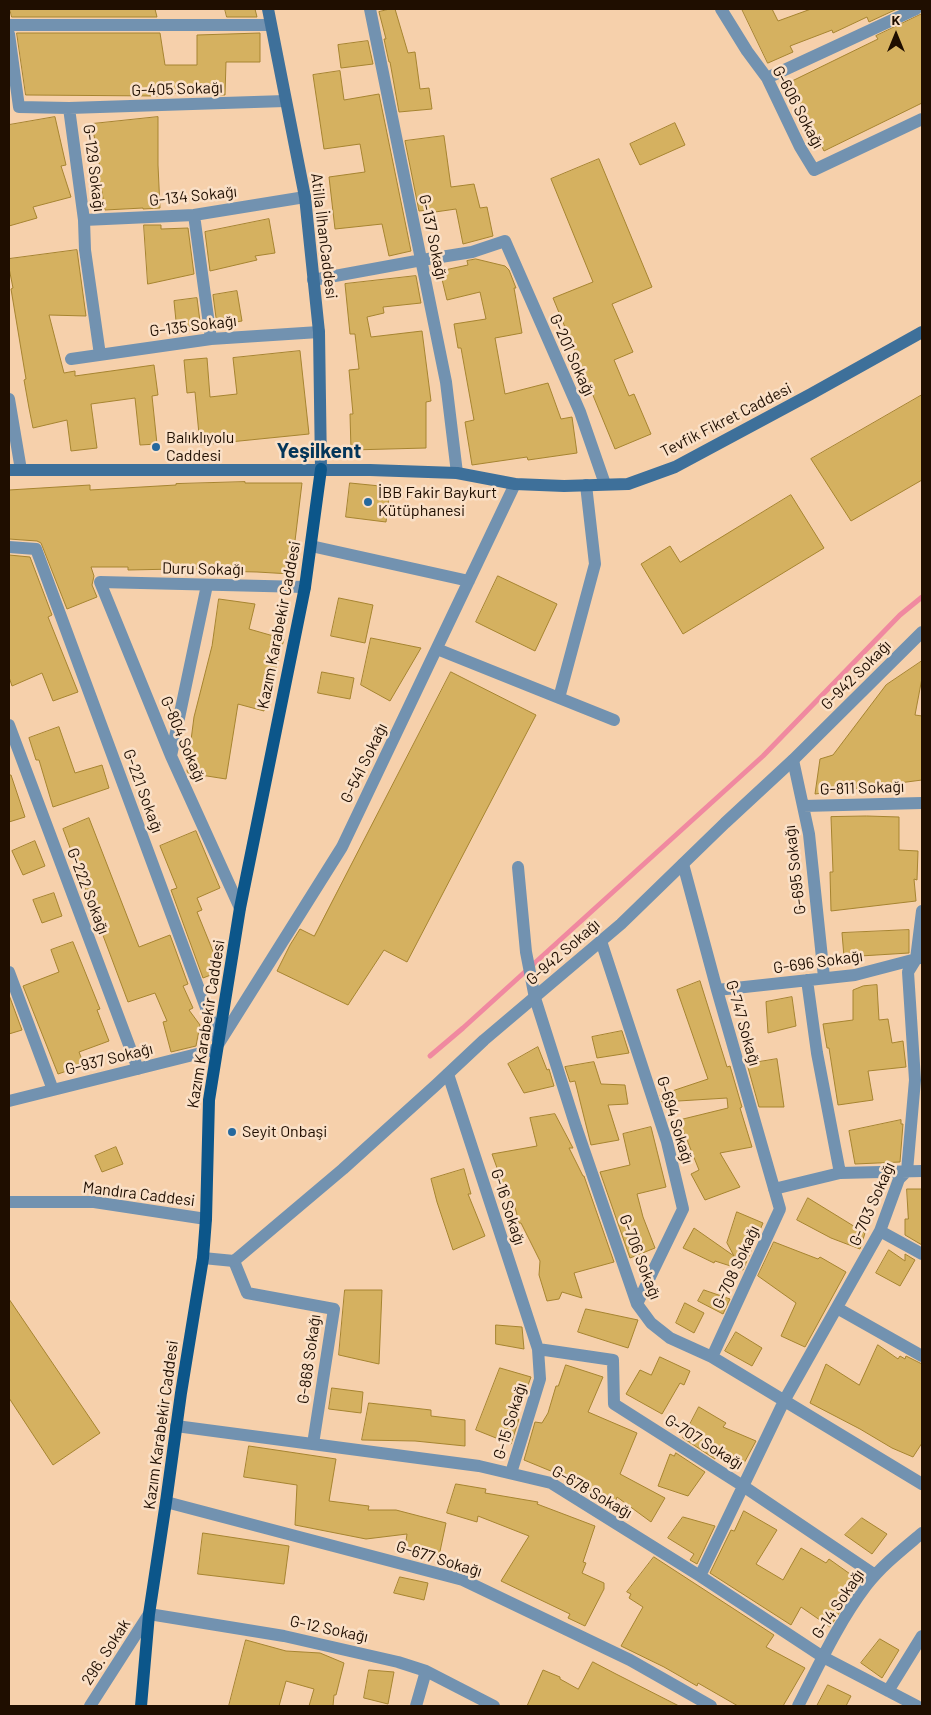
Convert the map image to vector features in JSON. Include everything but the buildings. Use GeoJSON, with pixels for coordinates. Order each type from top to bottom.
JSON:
{"type":"FeatureCollection","features":[{"type":"Feature","properties":{"kind":"main road","name":"Atilla İlhanCaddesi"},"geometry":{"type":"LineString","coordinates":[[268,9],[305,197],[319,332],[321,469]]}},
{"type":"Feature","properties":{"kind":"main road","name":"Tevfik Fikret Caddesi"},"geometry":{"type":"LineString","coordinates":[[15,470],[321,469],[457,473],[515,484],[564,486],[628,484],[675,467],[922,332]]}},
{"type":"Feature","properties":{"kind":"main road","name":"Kazım Karabekir Caddesi"},"geometry":{"type":"LineString","coordinates":[[142,1706],[149,1614],[203,1258],[206,1219],[209,1100],[240,908],[305,587],[321,469]]}},
{"type":"Feature","properties":{"kind":"street","name":"G-137 Sokağı"},"geometry":{"type":"LineString","coordinates":[[370,9],[446,382],[457,473]]}},
{"type":"Feature","properties":{"kind":"street","name":"G-606 Sokağı"},"geometry":{"type":"LineString","coordinates":[[721,9],[747,51],[767,78],[800,148],[814,170],[922,119]]}},
{"type":"Feature","properties":{"kind":"street"},"geometry":{"type":"LineString","coordinates":[[767,78],[916,9]]}},
{"type":"Feature","properties":{"kind":"street"},"geometry":{"type":"LineString","coordinates":[[9,26],[270,25]]}},
{"type":"Feature","properties":{"kind":"street","name":"G-129 Sokağı"},"geometry":{"type":"LineString","coordinates":[[9,34],[19,107],[70,108],[84,220],[85,250],[100,355]]}},
{"type":"Feature","properties":{"kind":"street","name":"G-405 Sokağı"},"geometry":{"type":"LineString","coordinates":[[70,108],[285,101]]}},
{"type":"Feature","properties":{"kind":"street","name":"G-134 Sokağı"},"geometry":{"type":"LineString","coordinates":[[84,220],[194,215],[305,197]]}},
{"type":"Feature","properties":{"kind":"street"},"geometry":{"type":"LineString","coordinates":[[194,215],[211,339]]}},
{"type":"Feature","properties":{"kind":"street","name":"G-201 Sokağı"},"geometry":{"type":"LineString","coordinates":[[422,260],[472,252],[505,241],[580,412],[605,484]]}},
{"type":"Feature","properties":{"kind":"street"},"geometry":{"type":"LineString","coordinates":[[313,280],[422,260]]}},
{"type":"Feature","properties":{"kind":"street","name":"G-135 Sokağı"},"geometry":{"type":"LineString","coordinates":[[71,359],[211,339],[319,332]]}},
{"type":"Feature","properties":{"kind":"street"},"geometry":{"type":"LineString","coordinates":[[9,399],[15,470]]}},
{"type":"Feature","properties":{"kind":"street","name":"G-541 Sokağı"},"geometry":{"type":"LineString","coordinates":[[218,1046],[342,847],[515,484]]}},
{"type":"Feature","properties":{"kind":"street"},"geometry":{"type":"LineString","coordinates":[[559,698],[596,564],[586,485]]}},
{"type":"Feature","properties":{"kind":"street"},"geometry":{"type":"LineString","coordinates":[[311,546],[469,581]]}},
{"type":"Feature","properties":{"kind":"street","name":"G-221 Sokağı"},"geometry":{"type":"LineString","coordinates":[[9,547],[36,549],[218,1046]]}},
{"type":"Feature","properties":{"kind":"street","name":"Duru Sokağı"},"geometry":{"type":"LineString","coordinates":[[100,582],[305,587]]}},
{"type":"Feature","properties":{"kind":"street","name":"G-804 Sokağı"},"geometry":{"type":"LineString","coordinates":[[100,582],[172,756],[240,908]]}},
{"type":"Feature","properties":{"kind":"street"},"geometry":{"type":"LineString","coordinates":[[172,756],[207,586]]}},
{"type":"Feature","properties":{"kind":"street","name":"G-942 Sokağı"},"geometry":{"type":"LineString","coordinates":[[234,1261],[343,1169],[448,1074],[534,992],[601,942],[793,760],[922,632]]}},
{"type":"Feature","properties":{"kind":"street"},"geometry":{"type":"LineString","coordinates":[[437,649],[614,720]]}},
{"type":"Feature","properties":{"kind":"street","name":"G-222 Sokağı"},"geometry":{"type":"LineString","coordinates":[[9,724],[138,1069]]}},
{"type":"Feature","properties":{"kind":"street","name":"G-695 Sokağı"},"geometry":{"type":"LineString","coordinates":[[793,760],[809,834],[824,977]]}},
{"type":"Feature","properties":{"kind":"street","name":"G-811 Sokağı"},"geometry":{"type":"LineString","coordinates":[[803,806],[922,803]]}},
{"type":"Feature","properties":{"kind":"street","name":"G-747 Sokağı"},"geometry":{"type":"LineString","coordinates":[[684,864],[717,990],[774,1189]]}},
{"type":"Feature","properties":{"kind":"street","name":"G-706 Sokağı"},"geometry":{"type":"LineString","coordinates":[[518,867],[526,952],[534,992],[576,1128],[637,1304],[651,1323],[670,1338],[712,1358],[922,1484]]}},
{"type":"Feature","properties":{"kind":"street","name":"G-703 Sokağı"},"geometry":{"type":"LineString","coordinates":[[700,1576],[784,1401],[880,1231],[899,1179],[907,1171],[918,1080],[908,972],[919,958],[922,911]]}},
{"type":"Feature","properties":{"kind":"street","name":"G-694 Sokağı"},"geometry":{"type":"LineString","coordinates":[[601,942],[667,1142],[683,1209],[637,1304]]}},
{"type":"Feature","properties":{"kind":"street","name":"G-696 Sokağı"},"geometry":{"type":"LineString","coordinates":[[717,990],[856,975],[919,958]]}},
{"type":"Feature","properties":{"kind":"street"},"geometry":{"type":"LineString","coordinates":[[9,972],[53,1090]]}},
{"type":"Feature","properties":{"kind":"street"},"geometry":{"type":"LineString","coordinates":[[807,980],[817,1053],[840,1173]]}},
{"type":"Feature","properties":{"kind":"street","name":"G-937 Sokağı"},"geometry":{"type":"LineString","coordinates":[[9,1101],[138,1069],[218,1046]]}},
{"type":"Feature","properties":{"kind":"street","name":"G-16 Sokağı"},"geometry":{"type":"LineString","coordinates":[[448,1074],[538,1349]]}},
{"type":"Feature","properties":{"kind":"street"},"geometry":{"type":"LineString","coordinates":[[774,1189],[840,1173],[922,1171]]}},
{"type":"Feature","properties":{"kind":"street","name":"G-708 Sokağı"},"geometry":{"type":"LineString","coordinates":[[712,1358],[780,1209],[774,1189]]}},
{"type":"Feature","properties":{"kind":"street","name":"Mandıra Caddesi"},"geometry":{"type":"LineString","coordinates":[[9,1202],[94,1202],[206,1219]]}},
{"type":"Feature","properties":{"kind":"street"},"geometry":{"type":"LineString","coordinates":[[880,1231],[922,1254]]}},
{"type":"Feature","properties":{"kind":"street"},"geometry":{"type":"LineString","coordinates":[[203,1258],[234,1261]]}},
{"type":"Feature","properties":{"kind":"street","name":"G-868 Sokağı"},"geometry":{"type":"LineString","coordinates":[[234,1261],[247,1293],[334,1309],[313,1444]]}},
{"type":"Feature","properties":{"kind":"street"},"geometry":{"type":"LineString","coordinates":[[838,1308],[922,1356]]}},
{"type":"Feature","properties":{"kind":"street","name":"G-15 Sokağı"},"geometry":{"type":"LineString","coordinates":[[511,1473],[540,1379],[538,1349]]}},
{"type":"Feature","properties":{"kind":"street","name":"G-707 Sokağı"},"geometry":{"type":"LineString","coordinates":[[538,1349],[613,1360],[614,1404],[743,1486],[875,1575]]}},
{"type":"Feature","properties":{"kind":"street","name":"G-678 Sokağı"},"geometry":{"type":"LineString","coordinates":[[176,1426],[479,1466],[551,1484],[700,1576],[823,1657],[917,1706]]}},
{"type":"Feature","properties":{"kind":"street","name":"G-677 Sokağı"},"geometry":{"type":"LineString","coordinates":[[166,1502],[463,1580],[630,1660],[711,1706]]}},
{"type":"Feature","properties":{"kind":"street","name":"G-14 Sokağı"},"geometry":{"type":"LineString","coordinates":[[798,1706],[827,1647],[866,1586],[875,1575],[922,1533]]}},
{"type":"Feature","properties":{"kind":"street","name":"G-12 Sokağı"},"geometry":{"type":"LineString","coordinates":[[149,1614],[284,1636],[398,1662],[426,1671],[494,1706]]}},
{"type":"Feature","properties":{"kind":"street","name":"296. Sokak"},"geometry":{"type":"LineString","coordinates":[[90,1706],[149,1614]]}},
{"type":"Feature","properties":{"kind":"street"},"geometry":{"type":"LineString","coordinates":[[888,1692],[922,1636]]}},
{"type":"Feature","properties":{"kind":"street"},"geometry":{"type":"LineString","coordinates":[[416,1706],[426,1671]]}},
{"type":"Feature","properties":{"kind":"waterway"},"geometry":{"type":"LineString","coordinates":[[430,1056],[763,756],[900,615],[922,597]]}},
{"type":"Feature","properties":{"kind":"place","name":"Balıklıyolu Caddesi"},"geometry":{"type":"Point","coordinates":[156,447]}},
{"type":"Feature","properties":{"kind":"place","name":"İBB Fakir Baykurt Kütüphanesi"},"geometry":{"type":"Point","coordinates":[368,502]}},
{"type":"Feature","properties":{"kind":"place","name":"Seyit Onbaşi"},"geometry":{"type":"Point","coordinates":[232,1132]}},
{"type":"Feature","properties":{"kind":"district","name":"Yeşilkent"},"geometry":{"type":"Point","coordinates":[319,451]}}]}
